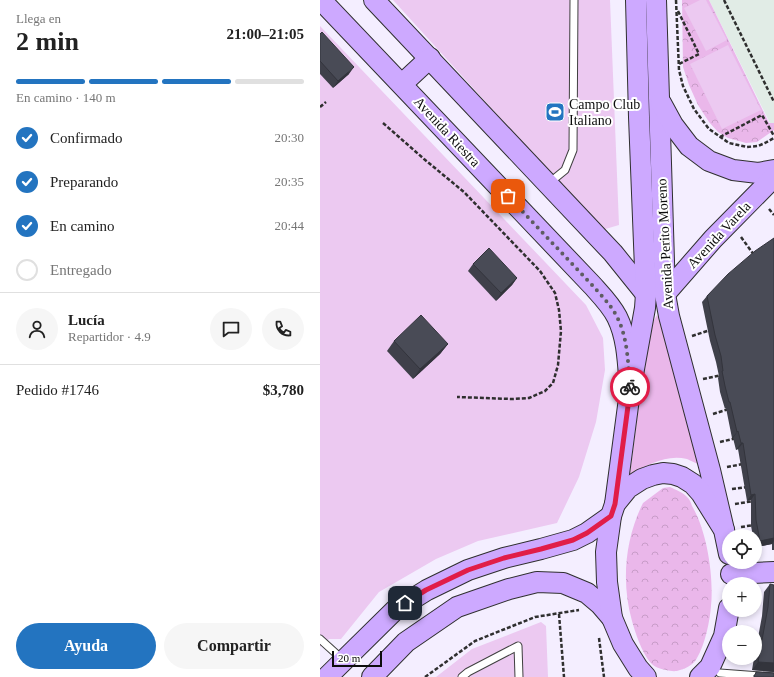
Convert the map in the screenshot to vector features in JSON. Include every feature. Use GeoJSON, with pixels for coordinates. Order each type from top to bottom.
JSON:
{"type":"FeatureCollection","features":[{"type":"Feature","properties":{"kind":"main road","name":"Avenida Riestra"},"geometry":{"type":"LineString","coordinates":[[321,0],[605,300],[617,316],[623,334],[626,348],[630,391]]}},
{"type":"Feature","properties":{"kind":"main road"},"geometry":{"type":"LineString","coordinates":[[374,0],[613,253],[656,294]]}},
{"type":"Feature","properties":{"kind":"main road","name":"Avenida Perito Moreno"},"geometry":{"type":"LineString","coordinates":[[636,0],[644,239],[656,294],[669,316],[704,445],[724,529]]}},
{"type":"Feature","properties":{"kind":"main road","name":"Avenida Perito Moreno"},"geometry":{"type":"LineString","coordinates":[[606,625],[606,552],[630,391],[645,308],[656,294],[659,100],[656,0]]}},
{"type":"Feature","properties":{"kind":"main road"},"geometry":{"type":"LineString","coordinates":[[402,84],[430,58]]}},
{"type":"Feature","properties":{"kind":"main road"},"geometry":{"type":"LineString","coordinates":[[659,100],[673,125],[689,146],[709,161],[733,170],[758,173],[774,170]]}},
{"type":"Feature","properties":{"kind":"main road","name":"Avenida Varela"},"geometry":{"type":"LineString","coordinates":[[656,294],[774,178]]}},
{"type":"Feature","properties":{"kind":"main road"},"geometry":{"type":"LineString","coordinates":[[613,253],[623,256],[632,254],[640,247],[644,239]]}},
{"type":"Feature","properties":{"kind":"main road"},"geometry":{"type":"LineString","coordinates":[[326,676],[395,610],[426,590],[468,570],[504,558],[573,540],[587,533],[613,510],[628,488],[642,479],[653,475],[663,474],[673,474],[682,477],[693,484],[701,493],[723,529]]}},
{"type":"Feature","properties":{"kind":"main road"},"geometry":{"type":"LineString","coordinates":[[731,573],[774,572]]}},
{"type":"Feature","properties":{"kind":"main road"},"geometry":{"type":"LineString","coordinates":[[372,677],[406,642],[457,607],[509,589],[537,582],[563,583],[587,594],[600,604],[606,625],[623,644],[638,668],[646,677]]}},
{"type":"Feature","properties":{"kind":"main road"},"geometry":{"type":"LineString","coordinates":[[700,677],[710,667],[722,640]]}},
{"type":"Feature","properties":{"kind":"main road"},"geometry":{"type":"LineString","coordinates":[[623,644],[630,677]]}},
{"type":"Feature","properties":{"kind":"main road"},"geometry":{"type":"LineString","coordinates":[[720,675],[722,656]]}},
{"type":"Feature","properties":{"kind":"lane"},"geometry":{"type":"LineString","coordinates":[[548,184],[565,170],[573,150],[574,0]]}},
{"type":"Feature","properties":{"kind":"lane"},"geometry":{"type":"LineString","coordinates":[[320,639],[343,660]]}},
{"type":"Feature","properties":{"kind":"lane"},"geometry":{"type":"LineString","coordinates":[[462,677],[468,672],[518,646],[519,677]]}},
{"type":"Feature","properties":{"kind":"lane"},"geometry":{"type":"LineString","coordinates":[[720,675],[774,677]]}},
{"type":"Feature","properties":{"kind":"path"},"geometry":{"type":"LineString","coordinates":[[676,0],[679,70],[682,86],[694,109],[709,129],[720,137],[729,143],[747,147],[758,146],[774,137],[762,115],[720,137]]}},
{"type":"Feature","properties":{"kind":"path"},"geometry":{"type":"LineString","coordinates":[[724,0],[774,102]]}},
{"type":"Feature","properties":{"kind":"path"},"geometry":{"type":"LineString","coordinates":[[677,9],[699,54],[679,64]]}},
{"type":"Feature","properties":{"kind":"path"},"geometry":{"type":"LineString","coordinates":[[320,107],[326,102]]}},
{"type":"Feature","properties":{"kind":"path"},"geometry":{"type":"LineString","coordinates":[[383,123],[464,192],[540,271],[555,293],[559,310],[561,331],[558,365],[552,383],[545,390],[529,398],[512,399],[457,397]]}},
{"type":"Feature","properties":{"kind":"path"},"geometry":{"type":"LineString","coordinates":[[730,222],[756,257]]}},
{"type":"Feature","properties":{"kind":"path"},"geometry":{"type":"LineString","coordinates":[[676,342],[712,329]]}},
{"type":"Feature","properties":{"kind":"path"},"geometry":{"type":"LineString","coordinates":[[687,382],[726,374]]}},
{"type":"Feature","properties":{"kind":"path"},"geometry":{"type":"LineString","coordinates":[[697,418],[731,408]]}},
{"type":"Feature","properties":{"kind":"path"},"geometry":{"type":"LineString","coordinates":[[704,445],[741,437]]}},
{"type":"Feature","properties":{"kind":"path"},"geometry":{"type":"LineString","coordinates":[[710,470],[748,463]]}},
{"type":"Feature","properties":{"kind":"path"},"geometry":{"type":"LineString","coordinates":[[717,499],[752,486]]}},
{"type":"Feature","properties":{"kind":"path"},"geometry":{"type":"LineString","coordinates":[[717,499],[757,500]]}},
{"type":"Feature","properties":{"kind":"path"},"geometry":{"type":"LineString","coordinates":[[730,529],[760,524]]}},
{"type":"Feature","properties":{"kind":"path"},"geometry":{"type":"LineString","coordinates":[[425,677],[475,641],[535,617],[581,610]]}},
{"type":"Feature","properties":{"kind":"path"},"geometry":{"type":"LineString","coordinates":[[559,614],[564,677]]}},
{"type":"Feature","properties":{"kind":"path"},"geometry":{"type":"LineString","coordinates":[[604,677],[606,625]]}},
{"type":"Feature","properties":{"kind":"shaded area","name":"Campo Club Italiano"},"geometry":{"type":"Polygon","coordinates":[[[393,0],[610,0],[619,225],[602,230],[393,0]]]}},
{"type":"Feature","properties":{"kind":"shaded area"},"geometry":{"type":"Polygon","coordinates":[[[700,0],[706,0],[727,40],[706,51],[684,8],[700,0]]]}},
{"type":"Feature","properties":{"kind":"shaded area"},"geometry":{"type":"Polygon","coordinates":[[[709,0],[774,0],[774,123],[770,123],[709,0]]]}},
{"type":"Feature","properties":{"kind":"shaded area"},"geometry":{"type":"Polygon","coordinates":[[[320,26],[586,305],[603,338],[605,370],[596,422],[579,477],[557,523],[478,541],[436,559],[379,592],[341,639],[329,639],[320,647],[320,26]]]}},
{"type":"Feature","properties":{"kind":"shaded area"},"geometry":{"type":"Polygon","coordinates":[[[728,45],[761,110],[722,129],[690,64],[728,45]]]}},
{"type":"Feature","properties":{"kind":"shaded area"},"geometry":{"type":"Polygon","coordinates":[[[541,622],[546,626],[548,677],[436,677],[472,649],[541,622]]]}},
{"type":"Feature","properties":{"kind":"green space"},"geometry":{"type":"Polygon","coordinates":[[[682,0],[709,0],[769,123],[774,123],[774,130],[757,142],[746,143],[728,138],[718,132],[709,122],[698,105],[683,67],[682,0]]]}},
{"type":"Feature","properties":{"kind":"green space"},"geometry":{"type":"Polygon","coordinates":[[[657,315],[669,341],[702,466],[687,459],[672,458],[658,461],[630,474],[649,329],[657,315]]]}},
{"type":"Feature","properties":{"kind":"green space"},"geometry":{"type":"Polygon","coordinates":[[[670,487],[688,498],[702,528],[708,554],[712,594],[707,632],[700,653],[692,664],[678,671],[664,670],[655,666],[650,662],[644,653],[632,621],[626,576],[632,531],[643,503],[663,488],[670,487]]]}},
{"type":"Feature","properties":{"kind":"building"},"geometry":{"type":"Polygon","coordinates":[[[322,32],[354,67],[338,81],[320,61],[320,34],[322,32]]]}},
{"type":"Feature","properties":{"kind":"building"},"geometry":{"type":"Polygon","coordinates":[[[774,238],[774,538],[762,541],[762,529],[758,529],[756,520],[755,494],[751,495],[743,443],[741,443],[738,431],[737,432],[725,386],[721,356],[707,296],[728,274],[755,251],[774,238]]]}},
{"type":"Feature","properties":{"kind":"building"},"geometry":{"type":"Polygon","coordinates":[[[489,248],[517,278],[501,293],[473,264],[489,248]]]}},
{"type":"Feature","properties":{"kind":"building"},"geometry":{"type":"Polygon","coordinates":[[[421,315],[448,344],[420,369],[394,341],[421,315]]]}},
{"type":"Feature","properties":{"kind":"building"},"geometry":{"type":"Polygon","coordinates":[[[770,584],[774,585],[774,663],[762,662],[762,640],[768,607],[770,584]]]}},
{"type":"Feature","properties":{"kind":"building"},"geometry":{"type":"Polygon","coordinates":[[[756,672],[774,673],[774,677],[754,677],[756,672]]]}},
{"type":"Feature","properties":{"kind":"way so far"},"geometry":{"type":"LineString","coordinates":[[508,196],[592,285],[617,316],[626,348],[630,387]]}},
{"type":"Feature","properties":{"kind":"place","name":"Campo Club Italiano"},"geometry":{"type":"Point","coordinates":[555,112]}},
{"type":"Feature","properties":{"kind":"route"},"geometry":{"type":"LineString","coordinates":[[405,603],[426,590],[468,570],[504,558],[573,540],[587,533],[611,516],[615,504],[630,387]]}}]}
